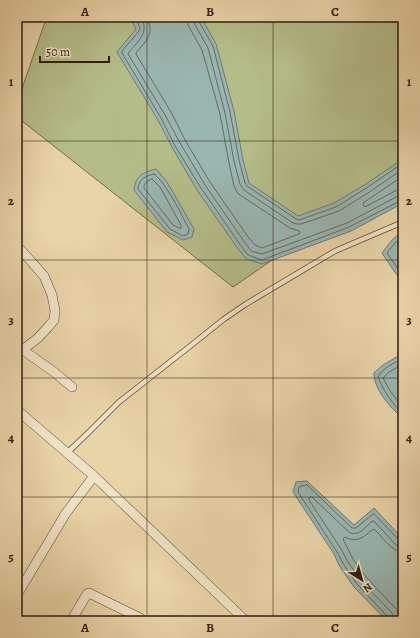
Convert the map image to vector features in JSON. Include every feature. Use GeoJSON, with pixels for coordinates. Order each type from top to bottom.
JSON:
{"type":"FeatureCollection","features":[{"type":"Feature","properties":{"kind":"street"},"geometry":{"type":"LineString","coordinates":[[21,250],[44,276],[52,295],[55,311],[54,320],[49,326],[38,338],[20,352],[54,372],[72,387]]}},
{"type":"Feature","properties":{"kind":"street"},"geometry":{"type":"LineString","coordinates":[[17,410],[94,476],[246,621]]}},
{"type":"Feature","properties":{"kind":"street"},"geometry":{"type":"LineString","coordinates":[[17,595],[66,513],[94,476]]}},
{"type":"Feature","properties":{"kind":"street"},"geometry":{"type":"LineString","coordinates":[[71,621],[89,593],[140,618]]}},
{"type":"Feature","properties":{"kind":"lane"},"geometry":{"type":"LineString","coordinates":[[67,453],[119,402],[224,319],[246,304],[335,251],[403,222]]}},
{"type":"Feature","properties":{"kind":"green space"},"geometry":{"type":"Polygon","coordinates":[[[45,17],[403,17],[403,170],[233,287],[17,117],[17,103],[46,19],[45,17]]]}},
{"type":"Feature","properties":{"kind":"water"},"geometry":{"type":"Polygon","coordinates":[[[130,17],[201,17],[216,44],[234,111],[249,183],[298,216],[334,203],[366,184],[398,162],[403,156],[403,203],[351,231],[262,264],[246,259],[197,190],[158,120],[117,52],[136,29],[130,17]]]}},
{"type":"Feature","properties":{"kind":"water"},"geometry":{"type":"Polygon","coordinates":[[[156,169],[167,182],[194,229],[192,237],[183,240],[167,232],[134,190],[136,181],[140,175],[156,169]]]}},
{"type":"Feature","properties":{"kind":"water"},"geometry":{"type":"Polygon","coordinates":[[[403,231],[403,282],[382,253],[392,240],[403,231]]]}},
{"type":"Feature","properties":{"kind":"water"},"geometry":{"type":"Polygon","coordinates":[[[403,353],[403,418],[394,410],[380,392],[374,373],[383,365],[403,353]]]}},
{"type":"Feature","properties":{"kind":"water"},"geometry":{"type":"Polygon","coordinates":[[[307,481],[354,525],[374,508],[403,539],[403,621],[387,621],[354,587],[340,567],[334,554],[293,492],[296,482],[307,481]]]}}]}
